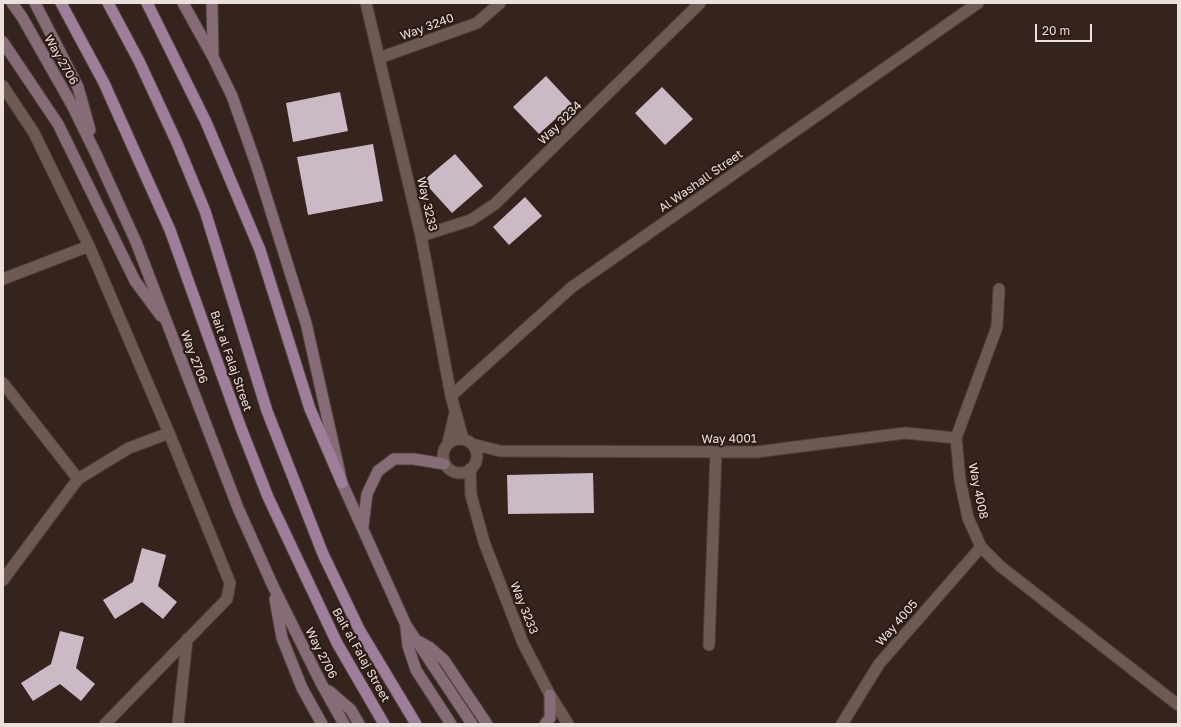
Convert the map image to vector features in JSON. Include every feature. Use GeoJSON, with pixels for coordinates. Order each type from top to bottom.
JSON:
{"type":"FeatureCollection","features":[{"type":"Feature","properties":{"kind":"main road","name":"Way 2706"},"geometry":{"type":"LineString","coordinates":[[12,3],[22,17],[72,105],[96,154],[136,242],[238,508],[272,584],[321,684],[344,724]]}},
{"type":"Feature","properties":{"kind":"main road"},"geometry":{"type":"LineString","coordinates":[[35,3],[78,87],[96,154]]}},
{"type":"Feature","properties":{"kind":"main road","name":"Bait al Falaj Street"},"geometry":{"type":"LineString","coordinates":[[61,3],[104,83],[170,230],[241,428],[268,497],[337,644],[384,724]]}},
{"type":"Feature","properties":{"kind":"main road","name":"Bait al Falaj Street"},"geometry":{"type":"LineString","coordinates":[[108,3],[139,61],[177,143],[205,211],[267,412],[323,554],[360,629],[416,724]]}},
{"type":"Feature","properties":{"kind":"main road"},"geometry":{"type":"LineString","coordinates":[[147,3],[206,122],[260,250],[310,409],[406,625],[472,724]]}},
{"type":"Feature","properties":{"kind":"main road"},"geometry":{"type":"LineString","coordinates":[[183,3],[213,56],[232,96],[257,167],[306,323],[342,483]]}},
{"type":"Feature","properties":{"kind":"main road"},"geometry":{"type":"LineString","coordinates":[[212,3],[213,56]]}},
{"type":"Feature","properties":{"kind":"main road"},"geometry":{"type":"LineString","coordinates":[[3,42],[58,124],[135,281],[170,329]]}},
{"type":"Feature","properties":{"kind":"main road"},"geometry":{"type":"LineString","coordinates":[[363,527],[367,494],[378,471],[394,459],[414,459],[444,464]]}},
{"type":"Feature","properties":{"kind":"main road"},"geometry":{"type":"LineString","coordinates":[[272,584],[282,638],[302,688],[322,724]]}},
{"type":"Feature","properties":{"kind":"main road"},"geometry":{"type":"LineString","coordinates":[[406,625],[408,646],[416,670],[451,724]]}},
{"type":"Feature","properties":{"kind":"main road"},"geometry":{"type":"LineString","coordinates":[[416,640],[429,647],[444,660],[487,724]]}},
{"type":"Feature","properties":{"kind":"main road"},"geometry":{"type":"LineString","coordinates":[[321,684],[351,710],[359,724]]}},
{"type":"Feature","properties":{"kind":"main road"},"geometry":{"type":"LineString","coordinates":[[546,724],[550,718],[550,695]]}},
{"type":"Feature","properties":{"kind":"street","name":"Way 3233"},"geometry":{"type":"LineString","coordinates":[[366,3],[421,236],[451,396],[455,412],[467,442]]}},
{"type":"Feature","properties":{"kind":"street","name":"Way 3240"},"geometry":{"type":"LineString","coordinates":[[379,58],[477,23],[500,3]]}},
{"type":"Feature","properties":{"kind":"street","name":"Way 3234"},"geometry":{"type":"LineString","coordinates":[[421,236],[471,220],[496,204],[700,3]]}},
{"type":"Feature","properties":{"kind":"street","name":"Al Washall Street"},"geometry":{"type":"LineString","coordinates":[[451,396],[572,287],[978,3]]}},
{"type":"Feature","properties":{"kind":"street"},"geometry":{"type":"LineString","coordinates":[[3,86],[34,133],[88,246],[169,433],[230,583],[226,598],[105,724]]}},
{"type":"Feature","properties":{"kind":"street"},"geometry":{"type":"LineString","coordinates":[[3,279],[88,246]]}},
{"type":"Feature","properties":{"kind":"street","name":"Way 4008"},"geometry":{"type":"LineString","coordinates":[[999,289],[997,327],[956,438],[960,480],[968,518],[981,547],[1000,566],[1178,705]]}},
{"type":"Feature","properties":{"kind":"street"},"geometry":{"type":"LineString","coordinates":[[3,384],[78,479]]}},
{"type":"Feature","properties":{"kind":"street","name":"Way 3233"},"geometry":{"type":"LineString","coordinates":[[448,443],[455,412]]}},
{"type":"Feature","properties":{"kind":"street"},"geometry":{"type":"LineString","coordinates":[[3,580],[78,479],[129,448],[169,433]]}},
{"type":"Feature","properties":{"kind":"street","name":"Way 4001"},"geometry":{"type":"LineString","coordinates":[[467,442],[500,451],[756,452],[905,433],[956,438]]}},
{"type":"Feature","properties":{"kind":"street"},"geometry":{"type":"LineString","coordinates":[[458,439],[467,442],[475,448],[476,459],[470,469],[461,473],[456,473],[444,464],[442,457],[444,450],[448,443],[458,439]]}},
{"type":"Feature","properties":{"kind":"street","name":"Way 4001"},"geometry":{"type":"LineString","coordinates":[[476,459],[500,451]]}},
{"type":"Feature","properties":{"kind":"street"},"geometry":{"type":"LineString","coordinates":[[709,645],[716,452]]}},
{"type":"Feature","properties":{"kind":"street","name":"Way 3233"},"geometry":{"type":"LineString","coordinates":[[470,469],[471,496],[484,542],[521,636],[550,695],[568,724]]}},
{"type":"Feature","properties":{"kind":"street","name":"Way 3233"},"geometry":{"type":"LineString","coordinates":[[456,473],[471,496]]}},
{"type":"Feature","properties":{"kind":"street","name":"Way 4005"},"geometry":{"type":"LineString","coordinates":[[842,724],[879,664],[981,547]]}},
{"type":"Feature","properties":{"kind":"street"},"geometry":{"type":"LineString","coordinates":[[178,724],[187,639]]}},
{"type":"Feature","properties":{"kind":"building"},"geometry":{"type":"Polygon","coordinates":[[[546,76],[572,104],[539,134],[513,107],[546,76]]]}},
{"type":"Feature","properties":{"kind":"building"},"geometry":{"type":"Polygon","coordinates":[[[662,87],[693,119],[665,145],[635,113],[662,87]]]}},
{"type":"Feature","properties":{"kind":"building"},"geometry":{"type":"Polygon","coordinates":[[[340,92],[348,131],[293,142],[286,103],[340,92]]]}},
{"type":"Feature","properties":{"kind":"building"},"geometry":{"type":"Polygon","coordinates":[[[373,144],[383,201],[308,215],[297,157],[373,144]]]}},
{"type":"Feature","properties":{"kind":"building"},"geometry":{"type":"Polygon","coordinates":[[[455,154],[483,186],[452,213],[423,181],[455,154]]]}},
{"type":"Feature","properties":{"kind":"building"},"geometry":{"type":"Polygon","coordinates":[[[525,197],[542,216],[509,245],[493,227],[525,197]]]}},
{"type":"Feature","properties":{"kind":"building"},"geometry":{"type":"Polygon","coordinates":[[[593,473],[594,513],[508,514],[507,475],[593,473]]]}},
{"type":"Feature","properties":{"kind":"building"},"geometry":{"type":"Polygon","coordinates":[[[142,548],[166,555],[158,586],[177,602],[163,619],[142,602],[115,619],[103,600],[133,582],[142,548]]]}},
{"type":"Feature","properties":{"kind":"building"},"geometry":{"type":"Polygon","coordinates":[[[60,631],[84,637],[76,668],[95,684],[81,701],[60,684],[33,701],[21,683],[51,664],[60,631]]]}}]}
